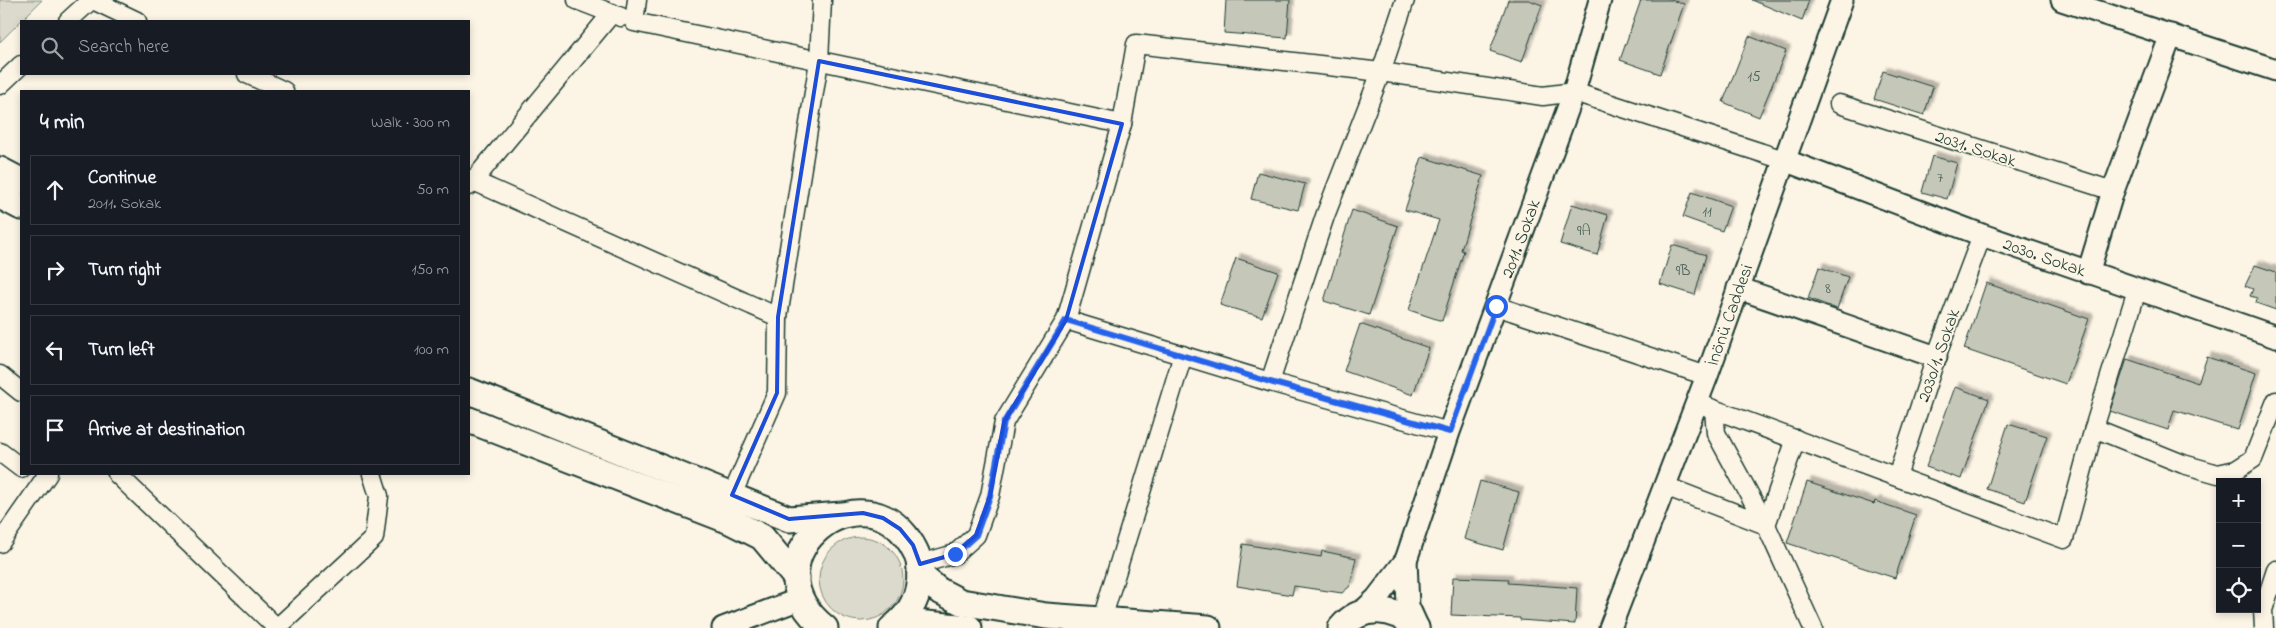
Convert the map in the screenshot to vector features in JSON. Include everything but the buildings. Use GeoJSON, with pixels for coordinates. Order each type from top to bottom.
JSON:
{"type":"FeatureCollection","features":[{"type":"Feature","properties":{"kind":"main road"},"geometry":{"type":"LineString","coordinates":[[0,170],[20,180]]}},
{"type":"Feature","properties":{"kind":"main road"},"geometry":{"type":"LineString","coordinates":[[0,196],[20,206]]}},
{"type":"Feature","properties":{"kind":"main road"},"geometry":{"type":"LineString","coordinates":[[470,391],[789,518],[863,513],[883,518],[904,534],[913,545],[920,569],[920,584],[914,604],[902,620],[892,628]]}},
{"type":"Feature","properties":{"kind":"main road"},"geometry":{"type":"LineString","coordinates":[[470,420],[730,521],[762,537],[798,588],[811,617],[825,628]]}},
{"type":"Feature","properties":{"kind":"main road"},"geometry":{"type":"LineString","coordinates":[[798,588],[798,558],[808,539],[823,524],[842,515]]}},
{"type":"Feature","properties":{"kind":"main road"},"geometry":{"type":"LineString","coordinates":[[920,569],[938,590],[961,602],[1046,616],[1208,628]]}},
{"type":"Feature","properties":{"kind":"main road"},"geometry":{"type":"LineString","coordinates":[[1345,623],[1377,610],[1393,612],[1408,620],[1417,628]]}},
{"type":"Feature","properties":{"kind":"main road"},"geometry":{"type":"LineString","coordinates":[[899,628],[916,622],[969,628]]}},
{"type":"Feature","properties":{"kind":"street"},"geometry":{"type":"LineString","coordinates":[[69,20],[92,0],[135,20]]}},
{"type":"Feature","properties":{"kind":"street"},"geometry":{"type":"LineString","coordinates":[[577,0],[634,22],[1122,124]]}},
{"type":"Feature","properties":{"kind":"street"},"geometry":{"type":"LineString","coordinates":[[634,22],[637,0]]}},
{"type":"Feature","properties":{"kind":"street"},"geometry":{"type":"LineString","coordinates":[[732,495],[777,393],[778,317],[818,60],[822,0]]}},
{"type":"Feature","properties":{"kind":"street"},"geometry":{"type":"LineString","coordinates":[[1270,382],[1325,216],[1382,72],[1405,0]]}},
{"type":"Feature","properties":{"kind":"street","name":"2011. Sokak"},"geometry":{"type":"LineString","coordinates":[[1406,560],[1450,432],[1574,92],[1600,0]]}},
{"type":"Feature","properties":{"kind":"street","name":"İnönü Caddesi"},"geometry":{"type":"LineString","coordinates":[[1610,628],[1665,486],[1705,406],[1707,376],[1842,0]]}},
{"type":"Feature","properties":{"kind":"street"},"geometry":{"type":"LineString","coordinates":[[2062,0],[2276,70]]}},
{"type":"Feature","properties":{"kind":"street"},"geometry":{"type":"LineString","coordinates":[[612,13],[470,182],[778,317]]}},
{"type":"Feature","properties":{"kind":"street"},"geometry":{"type":"LineString","coordinates":[[2088,273],[2113,191],[2171,35]]}},
{"type":"Feature","properties":{"kind":"street"},"geometry":{"type":"LineString","coordinates":[[920,569],[955,554],[976,535],[990,496],[1004,422],[1066,320],[1122,124],[1136,44],[1382,72],[1543,96],[1574,92],[1784,160]]}},
{"type":"Feature","properties":{"kind":"street"},"geometry":{"type":"LineString","coordinates":[[0,85],[20,65]]}},
{"type":"Feature","properties":{"kind":"street"},"geometry":{"type":"LineString","coordinates":[[250,75],[282,90]]}},
{"type":"Feature","properties":{"kind":"street","name":"2031. Sokak"},"geometry":{"type":"LineString","coordinates":[[1839,104],[2113,191]]}},
{"type":"Feature","properties":{"kind":"street","name":"2030. Sokak"},"geometry":{"type":"LineString","coordinates":[[1784,160],[1815,170],[1982,235],[2276,337]]}},
{"type":"Feature","properties":{"kind":"street","name":"2030/1. Sokak"},"geometry":{"type":"LineString","coordinates":[[1897,476],[1936,357],[1982,235]]}},
{"type":"Feature","properties":{"kind":"street"},"geometry":{"type":"LineString","coordinates":[[1738,288],[1936,357]]}},
{"type":"Feature","properties":{"kind":"street"},"geometry":{"type":"LineString","coordinates":[[1705,406],[2064,539],[2094,428],[2137,290]]}},
{"type":"Feature","properties":{"kind":"street"},"geometry":{"type":"LineString","coordinates":[[1496,306],[1707,376]]}},
{"type":"Feature","properties":{"kind":"street"},"geometry":{"type":"LineString","coordinates":[[1066,320],[1270,382],[1450,432]]}},
{"type":"Feature","properties":{"kind":"street"},"geometry":{"type":"LineString","coordinates":[[1102,619],[1183,355]]}},
{"type":"Feature","properties":{"kind":"street"},"geometry":{"type":"LineString","coordinates":[[0,375],[20,391]]}},
{"type":"Feature","properties":{"kind":"street"},"geometry":{"type":"LineString","coordinates":[[2094,428],[2183,464],[2218,474],[2236,470],[2253,459],[2276,401]]}},
{"type":"Feature","properties":{"kind":"street"},"geometry":{"type":"LineString","coordinates":[[1705,406],[1716,433],[1766,525],[1812,628]]}},
{"type":"Feature","properties":{"kind":"street"},"geometry":{"type":"LineString","coordinates":[[1766,525],[1796,439]]}},
{"type":"Feature","properties":{"kind":"street"},"geometry":{"type":"LineString","coordinates":[[0,452],[20,467]]}},
{"type":"Feature","properties":{"kind":"street"},"geometry":{"type":"LineString","coordinates":[[118,475],[277,628],[374,538],[379,496],[372,475]]}},
{"type":"Feature","properties":{"kind":"street"},"geometry":{"type":"LineString","coordinates":[[0,543],[40,477]]}},
{"type":"Feature","properties":{"kind":"street"},"geometry":{"type":"LineString","coordinates":[[1665,486],[1766,525]]}},
{"type":"Feature","properties":{"kind":"street"},"geometry":{"type":"LineString","coordinates":[[1345,623],[1376,599],[1406,560]]}},
{"type":"Feature","properties":{"kind":"street"},"geometry":{"type":"LineString","coordinates":[[1406,560],[1408,606],[1417,628]]}},
{"type":"Feature","properties":{"kind":"street"},"geometry":{"type":"LineString","coordinates":[[2264,628],[2263,610],[2276,570]]}},
{"type":"Feature","properties":{"kind":"street"},"geometry":{"type":"LineString","coordinates":[[723,628],[798,588]]}},
{"type":"Feature","properties":{"kind":"highlighted area"},"geometry":{"type":"Polygon","coordinates":[[[819,61],[1122,124],[1066,320],[1004,422],[990,496],[976,535],[955,554],[920,564],[913,545],[900,529],[883,518],[863,513],[789,519],[732,495],[777,393],[778,317],[819,61]]]}},
{"type":"Feature","properties":{"kind":"shaded area"},"geometry":{"type":"Polygon","coordinates":[[[0,0],[42,0],[20,20],[0,42],[0,0]]]}},
{"type":"Feature","properties":{"kind":"shaded area"},"geometry":{"type":"Polygon","coordinates":[[[861,537],[877,540],[891,549],[900,563],[903,579],[900,595],[891,609],[877,618],[861,621],[845,618],[831,609],[822,595],[819,579],[822,563],[831,549],[845,540],[861,537]]]}},
{"type":"Feature","properties":{"kind":"route"},"geometry":{"type":"LineString","coordinates":[[955,554],[976,535],[990,496],[1004,422],[1066,320],[1270,382],[1450,432],[1496,306]]}}]}
